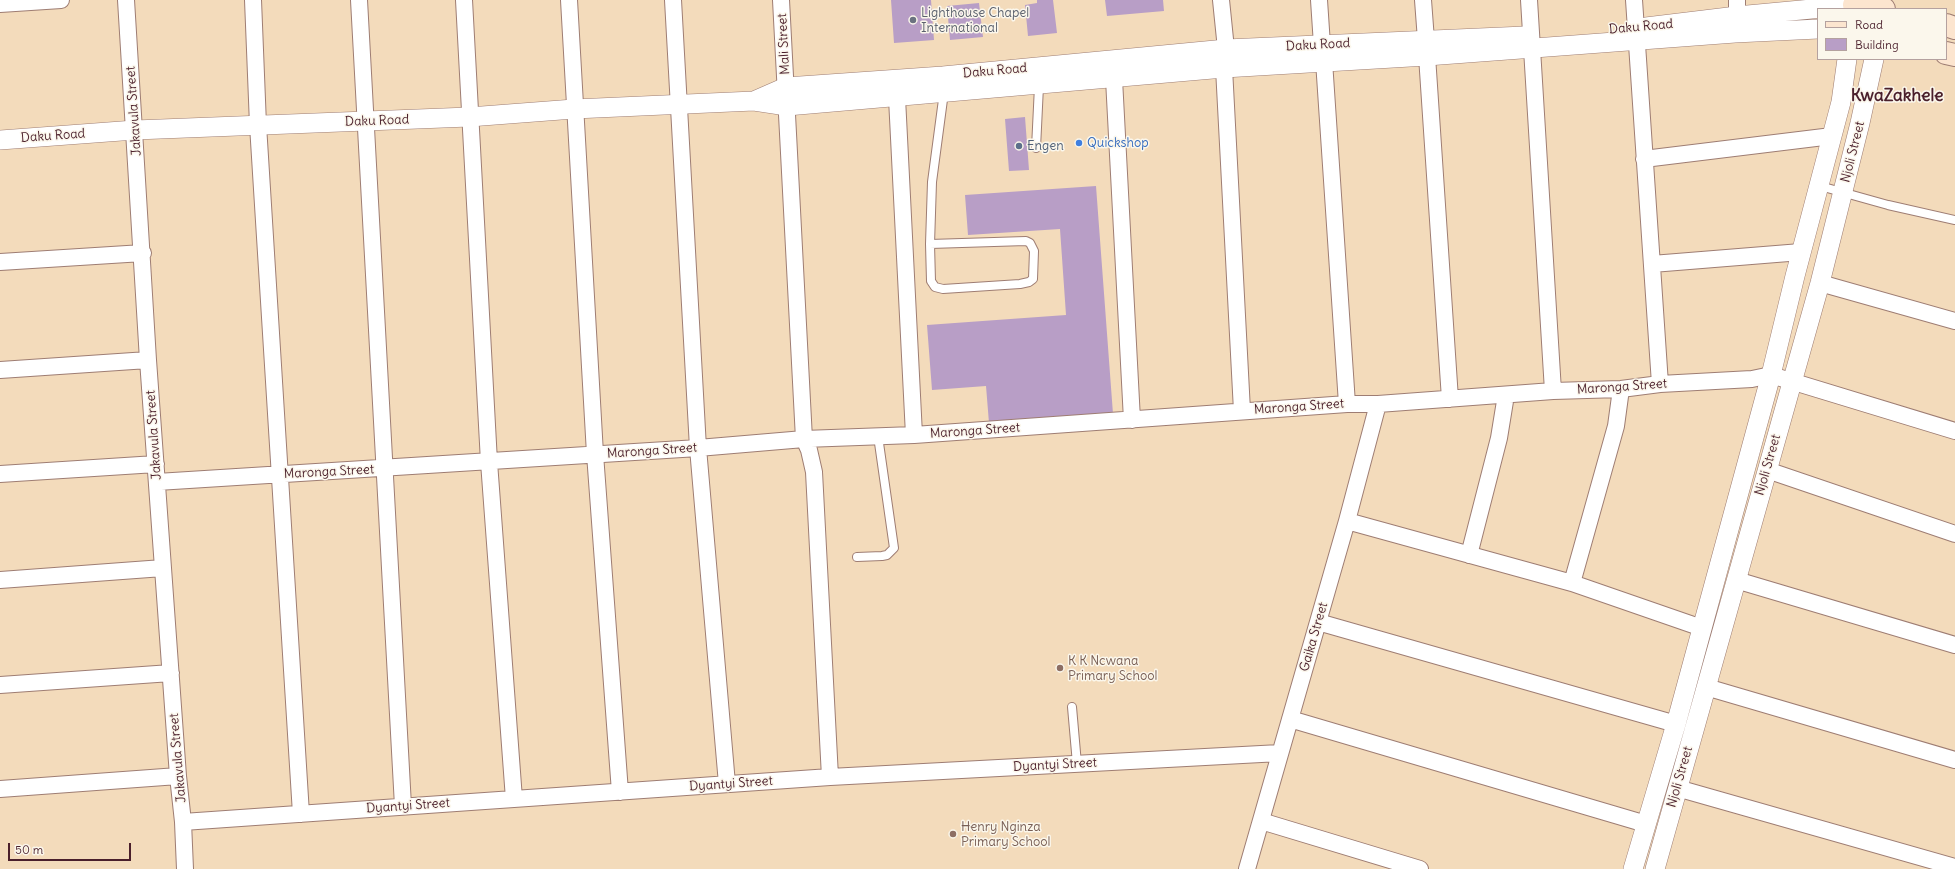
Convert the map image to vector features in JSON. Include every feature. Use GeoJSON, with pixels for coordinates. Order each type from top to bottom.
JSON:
{"type":"FeatureCollection","features":[{"type":"Feature","properties":{"kind":"main road","name":"Daku Road"},"geometry":{"type":"LineString","coordinates":[[1854,5],[1882,7]]}},
{"type":"Feature","properties":{"kind":"street"},"geometry":{"type":"LineString","coordinates":[[0,4],[61,0]]}},
{"type":"Feature","properties":{"kind":"street","name":"Jakavula Street"},"geometry":{"type":"LineString","coordinates":[[126,0],[143,253],[148,360],[178,776],[183,822],[185,869]]}},
{"type":"Feature","properties":{"kind":"street"},"geometry":{"type":"LineString","coordinates":[[253,0],[258,125],[301,814]]}},
{"type":"Feature","properties":{"kind":"street"},"geometry":{"type":"LineString","coordinates":[[359,0],[403,806]]}},
{"type":"Feature","properties":{"kind":"street"},"geometry":{"type":"LineString","coordinates":[[464,0],[489,462],[514,799]]}},
{"type":"Feature","properties":{"kind":"street"},"geometry":{"type":"LineString","coordinates":[[569,0],[574,109],[595,454],[620,792]]}},
{"type":"Feature","properties":{"kind":"street"},"geometry":{"type":"LineString","coordinates":[[673,0],[698,448],[727,784]]}},
{"type":"Feature","properties":{"kind":"street","name":"Mali Street"},"geometry":{"type":"LineString","coordinates":[[781,0],[804,439],[809,450],[814,472],[830,777]]}},
{"type":"Feature","properties":{"kind":"street"},"geometry":{"type":"LineString","coordinates":[[1221,0],[1226,49]]}},
{"type":"Feature","properties":{"kind":"street"},"geometry":{"type":"LineString","coordinates":[[1319,0],[1347,404]]}},
{"type":"Feature","properties":{"kind":"street"},"geometry":{"type":"LineString","coordinates":[[1423,0],[1450,399]]}},
{"type":"Feature","properties":{"kind":"street"},"geometry":{"type":"LineString","coordinates":[[1529,0],[1553,391]]}},
{"type":"Feature","properties":{"kind":"street"},"geometry":{"type":"LineString","coordinates":[[1634,0],[1660,384]]}},
{"type":"Feature","properties":{"kind":"street","name":"Daku Road"},"geometry":{"type":"LineString","coordinates":[[1636,35],[1737,8],[1854,5]]}},
{"type":"Feature","properties":{"kind":"street","name":"Daku Road"},"geometry":{"type":"LineString","coordinates":[[0,140],[135,130],[470,117],[574,109],[754,100],[787,106],[897,98],[943,85],[1226,49],[1323,53],[1636,35],[1817,29]]}},
{"type":"Feature","properties":{"kind":"street","name":"Daku Road"},"geometry":{"type":"LineString","coordinates":[[754,100],[786,87],[943,85],[1039,86],[1224,68],[1323,53]]}},
{"type":"Feature","properties":{"kind":"street","name":"Njoli Street"},"geometry":{"type":"LineString","coordinates":[[1633,869],[1676,724],[1771,375],[1801,252],[1820,186],[1841,102],[1847,60]]}},
{"type":"Feature","properties":{"kind":"street","name":"Njoli Street"},"geometry":{"type":"LineString","coordinates":[[1655,869],[1820,283],[1874,60]]}},
{"type":"Feature","properties":{"kind":"street"},"geometry":{"type":"LineString","coordinates":[[1224,68],[1242,411]]}},
{"type":"Feature","properties":{"kind":"street"},"geometry":{"type":"LineString","coordinates":[[1114,79],[1132,420]]}},
{"type":"Feature","properties":{"kind":"street"},"geometry":{"type":"LineString","coordinates":[[897,98],[914,435]]}},
{"type":"Feature","properties":{"kind":"street"},"geometry":{"type":"LineString","coordinates":[[1644,159],[1832,136]]}},
{"type":"Feature","properties":{"kind":"street"},"geometry":{"type":"LineString","coordinates":[[1652,264],[1801,252]]}},
{"type":"Feature","properties":{"kind":"street"},"geometry":{"type":"LineString","coordinates":[[0,262],[143,253]]}},
{"type":"Feature","properties":{"kind":"street"},"geometry":{"type":"LineString","coordinates":[[1820,283],[1955,321]]}},
{"type":"Feature","properties":{"kind":"street"},"geometry":{"type":"LineString","coordinates":[[0,370],[148,360]]}},
{"type":"Feature","properties":{"kind":"street"},"geometry":{"type":"LineString","coordinates":[[1771,375],[1955,431]]}},
{"type":"Feature","properties":{"kind":"street","name":"Maronga Street"},"geometry":{"type":"LineString","coordinates":[[157,482],[489,462],[698,448],[804,439],[914,435],[1347,404],[1378,404],[1553,391],[1621,389],[1660,384],[1752,379],[1771,375]]}},
{"type":"Feature","properties":{"kind":"street"},"geometry":{"type":"LineString","coordinates":[[1572,583],[1619,416],[1621,389]]}},
{"type":"Feature","properties":{"kind":"street"},"geometry":{"type":"LineString","coordinates":[[1469,555],[1499,438],[1506,395]]}},
{"type":"Feature","properties":{"kind":"street","name":"Gaika Street"},"geometry":{"type":"LineString","coordinates":[[1247,869],[1347,521],[1378,404]]}},
{"type":"Feature","properties":{"kind":"street"},"geometry":{"type":"LineString","coordinates":[[0,474],[156,464]]}},
{"type":"Feature","properties":{"kind":"street"},"geometry":{"type":"LineString","coordinates":[[1767,470],[1955,534]]}},
{"type":"Feature","properties":{"kind":"street"},"geometry":{"type":"LineString","coordinates":[[1347,521],[1572,583],[1702,628]]}},
{"type":"Feature","properties":{"kind":"street"},"geometry":{"type":"LineString","coordinates":[[0,580],[163,568]]}},
{"type":"Feature","properties":{"kind":"street"},"geometry":{"type":"LineString","coordinates":[[1736,580],[1955,645]]}},
{"type":"Feature","properties":{"kind":"street"},"geometry":{"type":"LineString","coordinates":[[1318,622],[1676,724]]}},
{"type":"Feature","properties":{"kind":"street"},"geometry":{"type":"LineString","coordinates":[[0,685],[171,673]]}},
{"type":"Feature","properties":{"kind":"street"},"geometry":{"type":"LineString","coordinates":[[1706,687],[1955,760]]}},
{"type":"Feature","properties":{"kind":"street"},"geometry":{"type":"LineString","coordinates":[[1290,719],[1646,824]]}},
{"type":"Feature","properties":{"kind":"street","name":"Dyantyi Street"},"geometry":{"type":"LineString","coordinates":[[183,822],[830,777],[1280,753]]}},
{"type":"Feature","properties":{"kind":"street"},"geometry":{"type":"LineString","coordinates":[[0,789],[178,776]]}},
{"type":"Feature","properties":{"kind":"street"},"geometry":{"type":"LineString","coordinates":[[1677,788],[1955,867]]}},
{"type":"Feature","properties":{"kind":"street"},"geometry":{"type":"LineString","coordinates":[[1261,821],[1420,869]]}},
{"type":"Feature","properties":{"kind":"lane"},"geometry":{"type":"LineString","coordinates":[[930,244],[1026,241],[1030,243],[1034,251],[1033,279],[1029,282],[1020,284],[938,289],[931,281],[930,244],[932,182],[943,85]]}},
{"type":"Feature","properties":{"kind":"lane"},"geometry":{"type":"LineString","coordinates":[[1036,148],[1039,86]]}},
{"type":"Feature","properties":{"kind":"lane"},"geometry":{"type":"LineString","coordinates":[[1820,186],[1888,205],[1955,220]]}},
{"type":"Feature","properties":{"kind":"lane"},"geometry":{"type":"LineString","coordinates":[[857,557],[887,555],[894,548],[878,436]]}},
{"type":"Feature","properties":{"kind":"lane"},"geometry":{"type":"LineString","coordinates":[[1072,707],[1077,764]]}},
{"type":"Feature","properties":{"kind":"building","name":"Lighthouse Chapel International"},"geometry":{"type":"Polygon","coordinates":[[[891,0],[931,0],[934,40],[894,43],[891,0]]]}},
{"type":"Feature","properties":{"kind":"building"},"geometry":{"type":"Polygon","coordinates":[[[1037,0],[1053,0],[1057,33],[1028,36],[1025,5],[1037,3],[1037,0]]]}},
{"type":"Feature","properties":{"kind":"building"},"geometry":{"type":"Polygon","coordinates":[[[1105,0],[1163,0],[1164,11],[1107,16],[1105,0]]]}},
{"type":"Feature","properties":{"kind":"building"},"geometry":{"type":"Polygon","coordinates":[[[979,3],[983,37],[950,40],[947,6],[979,3]]]}},
{"type":"Feature","properties":{"kind":"building"},"geometry":{"type":"Polygon","coordinates":[[[1025,117],[1029,170],[1009,171],[1005,119],[1025,117]]]}},
{"type":"Feature","properties":{"kind":"building"},"geometry":{"type":"Polygon","coordinates":[[[1096,186],[1113,414],[989,423],[986,386],[932,390],[927,325],[1066,315],[1060,229],[968,235],[965,195],[1096,186]]]}},
{"type":"Feature","properties":{"kind":"place","name":"Lighthouse Chapel International"},"geometry":{"type":"Point","coordinates":[913,20]}},
{"type":"Feature","properties":{"kind":"place","name":"Quickshop"},"geometry":{"type":"Point","coordinates":[1079,143]}},
{"type":"Feature","properties":{"kind":"place","name":"Engen"},"geometry":{"type":"Point","coordinates":[1019,146]}},
{"type":"Feature","properties":{"kind":"place","name":"K K Ncwana Primary School"},"geometry":{"type":"Point","coordinates":[1060,668]}},
{"type":"Feature","properties":{"kind":"place","name":"Henry Nginza Primary School"},"geometry":{"type":"Point","coordinates":[953,834]}},
{"type":"Feature","properties":{"kind":"district","name":"KwaZakhele"},"geometry":{"type":"Point","coordinates":[1897,96]}}]}
